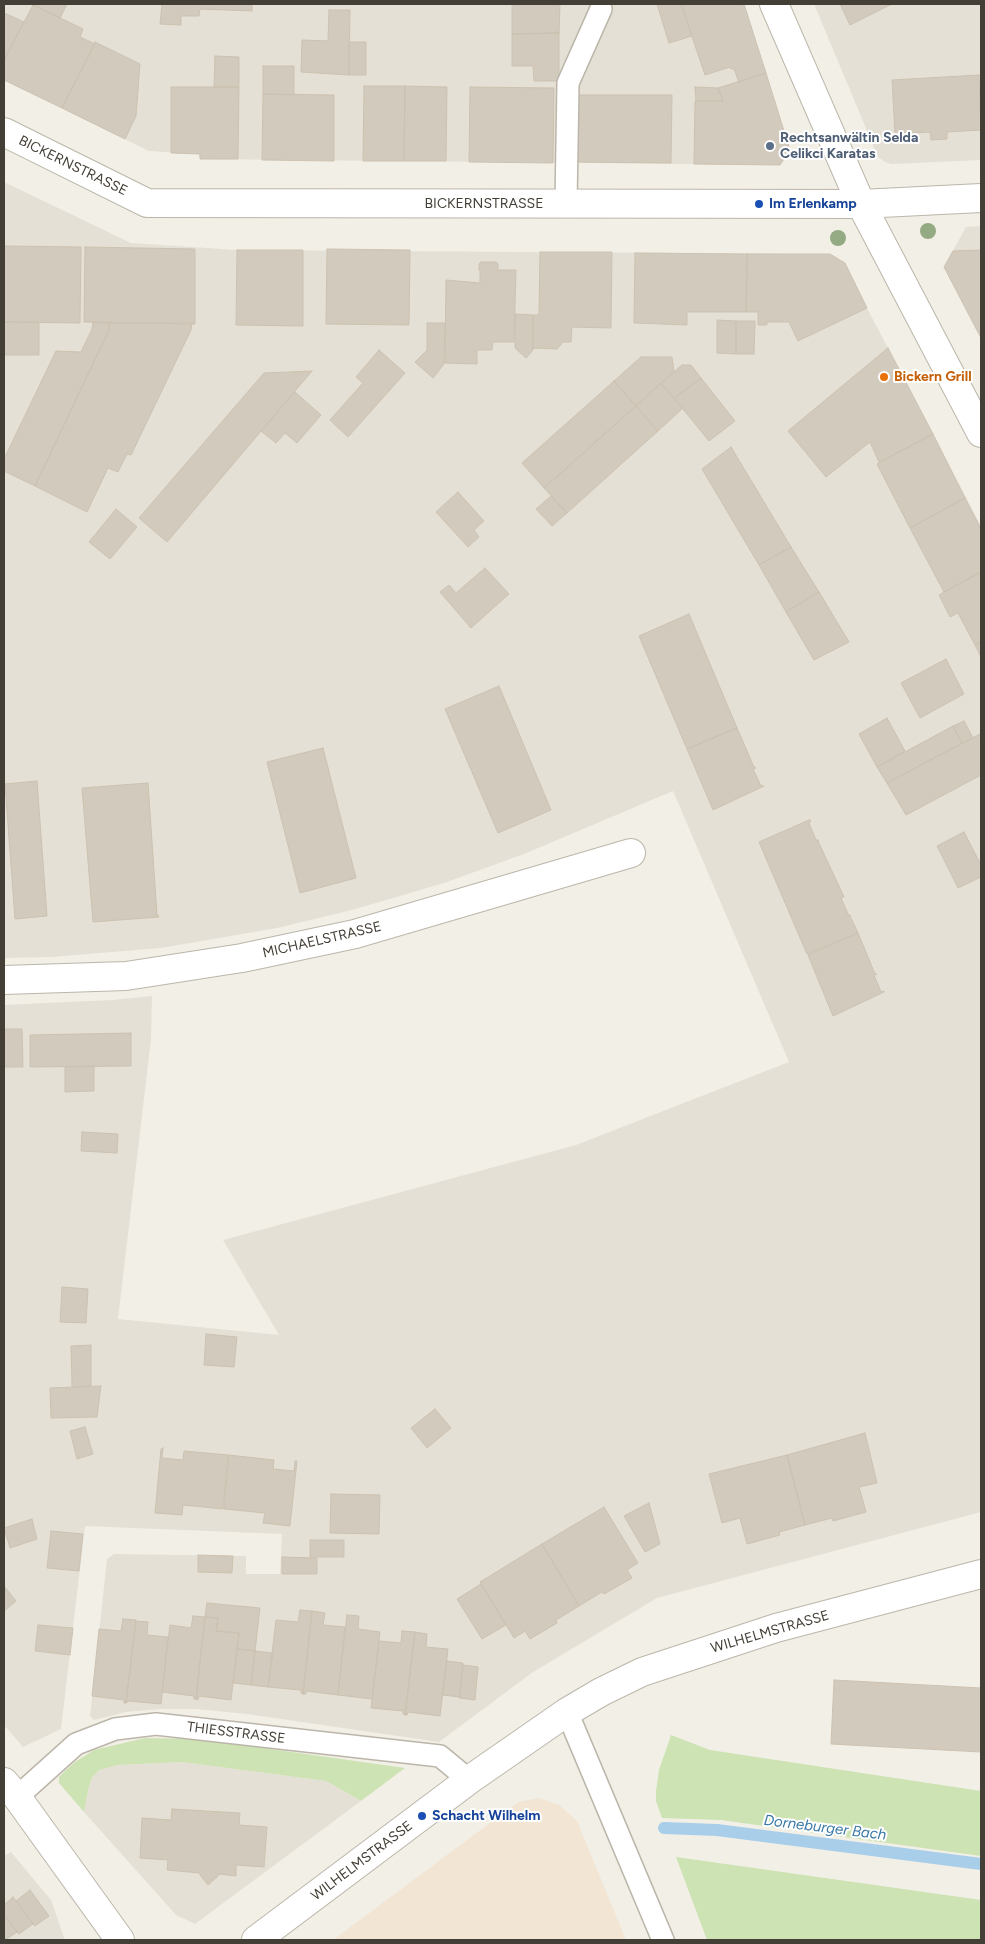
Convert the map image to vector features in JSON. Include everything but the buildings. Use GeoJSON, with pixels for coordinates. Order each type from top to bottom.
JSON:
{"type":"FeatureCollection","features":[{"type":"Feature","properties":{"kind":"street"},"geometry":{"type":"LineString","coordinates":[[774,4],[861,204],[981,433]]}},
{"type":"Feature","properties":{"kind":"street","name":"BICKERNSTRASSE"},"geometry":{"type":"LineString","coordinates":[[4,132],[147,203],[861,204],[981,198]]}},
{"type":"Feature","properties":{"kind":"street","name":"MICHAELSTRASSE"},"geometry":{"type":"LineString","coordinates":[[4,980],[126,976],[242,958],[355,934],[631,852]]}},
{"type":"Feature","properties":{"kind":"street","name":"WILHELMSTRASSE"},"geometry":{"type":"LineString","coordinates":[[256,1940],[469,1780],[567,1712],[602,1692],[642,1672],[776,1628],[981,1574]]}},
{"type":"Feature","properties":{"kind":"street","name":"THIESSTRASSE"},"geometry":{"type":"LineString","coordinates":[[10,1789],[120,1940]]}},
{"type":"Feature","properties":{"kind":"lane"},"geometry":{"type":"LineString","coordinates":[[566,204],[568,83],[601,9]]}},
{"type":"Feature","properties":{"kind":"lane"},"geometry":{"type":"LineString","coordinates":[[567,1712],[663,1940]]}},
{"type":"Feature","properties":{"kind":"lane","name":"THIESSTRASSE"},"geometry":{"type":"LineString","coordinates":[[10,1789],[76,1744],[115,1729],[156,1724],[440,1756],[469,1780]]}},
{"type":"Feature","properties":{"kind":"shaded area"},"geometry":{"type":"Polygon","coordinates":[[[4,4],[744,4],[790,150],[780,165],[200,159],[199,154],[149,151],[4,80],[4,4]]]}},
{"type":"Feature","properties":{"kind":"shaded area"},"geometry":{"type":"Polygon","coordinates":[[[814,4],[981,4],[981,160],[891,164],[878,157],[814,4]]]}},
{"type":"Feature","properties":{"kind":"shaded area"},"geometry":{"type":"Polygon","coordinates":[[[4,182],[131,243],[237,250],[830,254],[845,263],[981,526],[981,1512],[657,1598],[533,1672],[439,1742],[247,1714],[195,1709],[126,1712],[94,1720],[90,1716],[107,1559],[114,1554],[246,1556],[246,1574],[280,1574],[282,1534],[85,1526],[61,1729],[23,1747],[4,1725],[4,1005],[112,1000],[152,996],[151,1039],[118,1319],[279,1335],[223,1240],[576,1145],[789,1062],[673,791],[524,854],[444,883],[352,910],[277,928],[161,948],[51,957],[4,958],[4,182]]]}},
{"type":"Feature","properties":{"kind":"shaded area"},"geometry":{"type":"Polygon","coordinates":[[[981,226],[981,338],[944,267],[966,227],[981,226]]]}},
{"type":"Feature","properties":{"kind":"shaded area"},"geometry":{"type":"Polygon","coordinates":[[[182,1762],[326,1781],[361,1801],[195,1924],[176,1915],[84,1812],[89,1786],[92,1778],[99,1770],[118,1765],[182,1762]]]}},
{"type":"Feature","properties":{"kind":"shaded area"},"geometry":{"type":"Polygon","coordinates":[[[539,1798],[559,1805],[577,1821],[626,1940],[333,1940],[518,1802],[539,1798]]]}},
{"type":"Feature","properties":{"kind":"shaded area"},"geometry":{"type":"Polygon","coordinates":[[[11,1852],[51,1900],[65,1940],[4,1940],[4,1856],[11,1852]]]}},
{"type":"Feature","properties":{"kind":"green space"},"geometry":{"type":"Polygon","coordinates":[[[671,1735],[710,1750],[981,1791],[981,1856],[721,1820],[662,1818],[656,1801],[656,1791],[659,1770],[671,1735]]]}},
{"type":"Feature","properties":{"kind":"green space"},"geometry":{"type":"Polygon","coordinates":[[[145,1738],[200,1739],[405,1768],[361,1801],[326,1781],[182,1762],[118,1765],[99,1770],[92,1778],[89,1786],[84,1812],[59,1783],[59,1777],[65,1771],[94,1750],[145,1738]]]}},
{"type":"Feature","properties":{"kind":"green space"},"geometry":{"type":"Polygon","coordinates":[[[676,1857],[981,1900],[981,1940],[707,1940],[676,1857]]]}},
{"type":"Feature","properties":{"kind":"waterway","name":"Dorneburger Bach"},"geometry":{"type":"LineString","coordinates":[[664,1828],[717,1830],[981,1864]]}},
{"type":"Feature","properties":{"kind":"place","name":"Rechtsanwältin Selda Celikci Karatas"},"geometry":{"type":"Point","coordinates":[770,146]}},
{"type":"Feature","properties":{"kind":"place","name":"Im Erlenkamp"},"geometry":{"type":"Point","coordinates":[759,204]}},
{"type":"Feature","properties":{"kind":"place","name":"Bickern Grill"},"geometry":{"type":"Point","coordinates":[884,377]}},
{"type":"Feature","properties":{"kind":"place","name":"Schacht Wilhelm"},"geometry":{"type":"Point","coordinates":[422,1816]}}]}
